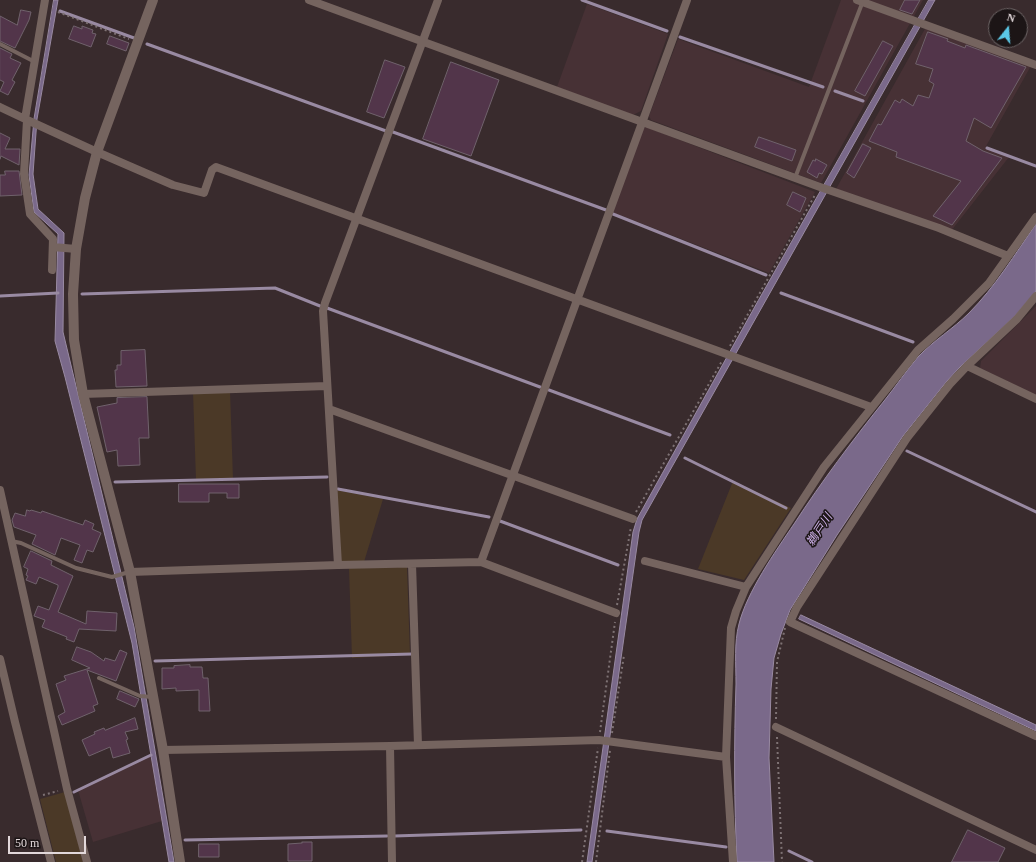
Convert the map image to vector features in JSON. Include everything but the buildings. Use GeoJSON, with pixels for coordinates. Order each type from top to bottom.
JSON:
{"type":"FeatureCollection","features":[{"type":"Feature","properties":{"kind":"street"},"geometry":{"type":"LineString","coordinates":[[45,0],[27,120],[24,174],[30,214],[53,239],[55,247],[52,270]]}},
{"type":"Feature","properties":{"kind":"street"},"geometry":{"type":"LineString","coordinates":[[153,0],[97,152],[72,248],[74,340],[83,394],[130,572],[151,697],[163,750],[180,862]]}},
{"type":"Feature","properties":{"kind":"street"},"geometry":{"type":"LineString","coordinates":[[309,0],[643,121],[830,191],[939,228],[1008,256]]}},
{"type":"Feature","properties":{"kind":"street"},"geometry":{"type":"LineString","coordinates":[[338,565],[323,311],[438,0]]}},
{"type":"Feature","properties":{"kind":"street"},"geometry":{"type":"LineString","coordinates":[[481,562],[687,0]]}},
{"type":"Feature","properties":{"kind":"street"},"geometry":{"type":"LineString","coordinates":[[861,1],[1036,65]]}},
{"type":"Feature","properties":{"kind":"street"},"geometry":{"type":"LineString","coordinates":[[0,107],[173,185],[204,193],[212,170],[216,168],[357,218],[871,407]]}},
{"type":"Feature","properties":{"kind":"street"},"geometry":{"type":"LineString","coordinates":[[733,862],[726,757],[731,628],[736,610],[746,587],[824,467],[871,407],[918,350],[953,319],[989,283],[1036,217]]}},
{"type":"Feature","properties":{"kind":"street"},"geometry":{"type":"LineString","coordinates":[[55,247],[72,248]]}},
{"type":"Feature","properties":{"kind":"street"},"geometry":{"type":"LineString","coordinates":[[1036,296],[1017,319],[950,384],[907,438],[797,607],[790,622],[1036,736]]}},
{"type":"Feature","properties":{"kind":"street"},"geometry":{"type":"LineString","coordinates":[[967,366],[1036,398]]}},
{"type":"Feature","properties":{"kind":"street"},"geometry":{"type":"LineString","coordinates":[[83,394],[327,386]]}},
{"type":"Feature","properties":{"kind":"street"},"geometry":{"type":"LineString","coordinates":[[329,409],[632,519]]}},
{"type":"Feature","properties":{"kind":"street"},"geometry":{"type":"LineString","coordinates":[[0,490],[67,789],[87,862]]}},
{"type":"Feature","properties":{"kind":"street"},"geometry":{"type":"LineString","coordinates":[[645,561],[746,587]]}},
{"type":"Feature","properties":{"kind":"street"},"geometry":{"type":"LineString","coordinates":[[130,572],[481,562],[616,613]]}},
{"type":"Feature","properties":{"kind":"street"},"geometry":{"type":"LineString","coordinates":[[412,564],[418,745]]}},
{"type":"Feature","properties":{"kind":"street"},"geometry":{"type":"LineString","coordinates":[[0,659],[51,862]]}},
{"type":"Feature","properties":{"kind":"street"},"geometry":{"type":"LineString","coordinates":[[776,727],[1036,850]]}},
{"type":"Feature","properties":{"kind":"street"},"geometry":{"type":"LineString","coordinates":[[163,750],[605,741],[726,757]]}},
{"type":"Feature","properties":{"kind":"street"},"geometry":{"type":"LineString","coordinates":[[390,746],[392,862]]}},
{"type":"Feature","properties":{"kind":"lane"},"geometry":{"type":"LineString","coordinates":[[795,178],[861,1]]}},
{"type":"Feature","properties":{"kind":"lane"},"geometry":{"type":"LineString","coordinates":[[0,44],[35,62]]}},
{"type":"Feature","properties":{"kind":"lane"},"geometry":{"type":"LineString","coordinates":[[11,541],[21,543],[76,568],[112,577],[130,572]]}},
{"type":"Feature","properties":{"kind":"lane"},"geometry":{"type":"LineString","coordinates":[[99,678],[140,696],[151,697]]}},
{"type":"Feature","properties":{"kind":"path"},"geometry":{"type":"LineString","coordinates":[[58,12],[138,42]]}},
{"type":"Feature","properties":{"kind":"path"},"geometry":{"type":"LineString","coordinates":[[596,862],[616,613],[632,519],[820,187]]}},
{"type":"Feature","properties":{"kind":"path"},"geometry":{"type":"LineString","coordinates":[[782,862],[776,727],[777,662],[786,626],[790,622]]}},
{"type":"Feature","properties":{"kind":"path"},"geometry":{"type":"LineString","coordinates":[[582,862],[605,741],[624,655]]}},
{"type":"Feature","properties":{"kind":"path"},"geometry":{"type":"LineString","coordinates":[[34,798],[67,789]]}},
{"type":"Feature","properties":{"kind":"shaded area"},"geometry":{"type":"Polygon","coordinates":[[[841,0],[923,0],[821,183],[651,120],[649,116],[678,39],[809,87],[841,0]]]}},
{"type":"Feature","properties":{"kind":"shaded area"},"geometry":{"type":"Polygon","coordinates":[[[587,4],[668,34],[641,111],[633,115],[557,87],[587,4]]]}},
{"type":"Feature","properties":{"kind":"shaded area"},"geometry":{"type":"Polygon","coordinates":[[[926,27],[1032,64],[985,148],[1009,157],[951,231],[836,189],[926,27]]]}},
{"type":"Feature","properties":{"kind":"shaded area"},"geometry":{"type":"Polygon","coordinates":[[[646,127],[815,192],[769,273],[612,212],[642,129],[646,127]]]}},
{"type":"Feature","properties":{"kind":"shaded area"},"geometry":{"type":"Polygon","coordinates":[[[1036,306],[1036,395],[980,368],[981,361],[1036,306]]]}},
{"type":"Feature","properties":{"kind":"shaded area"},"geometry":{"type":"Polygon","coordinates":[[[230,391],[233,479],[196,480],[193,392],[230,391]]]}},
{"type":"Feature","properties":{"kind":"shaded area"},"geometry":{"type":"Polygon","coordinates":[[[733,481],[791,508],[744,580],[698,569],[733,481]]]}},
{"type":"Feature","properties":{"kind":"shaded area"},"geometry":{"type":"Polygon","coordinates":[[[336,490],[383,499],[364,562],[341,561],[336,490]]]}},
{"type":"Feature","properties":{"kind":"shaded area"},"geometry":{"type":"Polygon","coordinates":[[[407,567],[410,655],[352,658],[349,568],[407,567]]]}},
{"type":"Feature","properties":{"kind":"shaded area"},"geometry":{"type":"Polygon","coordinates":[[[151,755],[162,821],[93,842],[78,790],[151,755]]]}},
{"type":"Feature","properties":{"kind":"shaded area"},"geometry":{"type":"Polygon","coordinates":[[[65,792],[83,862],[56,862],[40,799],[65,792]]]}},
{"type":"Feature","properties":{"kind":"water"},"geometry":{"type":"Polygon","coordinates":[[[54,0],[58,0],[37,119],[33,174],[38,209],[64,233],[63,332],[134,627],[174,862],[169,862],[132,643],[55,341],[58,234],[34,212],[29,175],[34,119],[54,0]]]}},
{"type":"Feature","properties":{"kind":"water"},"geometry":{"type":"Polygon","coordinates":[[[929,0],[935,0],[642,520],[639,532],[592,862],[587,862],[633,532],[637,519],[758,301],[929,0]]]}},
{"type":"Feature","properties":{"kind":"water","name":"鵜戸川"},"geometry":{"type":"Polygon","coordinates":[[[1036,224],[1036,291],[1015,316],[947,381],[903,436],[837,535],[790,610],[774,658],[771,689],[769,758],[774,862],[737,862],[735,818],[736,646],[737,631],[748,599],[762,572],[826,477],[860,431],[918,357],[930,345],[963,319],[978,303],[1004,270],[1036,224]]]}},
{"type":"Feature","properties":{"kind":"water"},"geometry":{"type":"Polygon","coordinates":[[[801,615],[1036,725],[1036,731],[799,619],[801,615]]]}},
{"type":"Feature","properties":{"kind":"waterway"},"geometry":{"type":"LineString","coordinates":[[582,0],[667,31]]}},
{"type":"Feature","properties":{"kind":"waterway"},"geometry":{"type":"LineString","coordinates":[[60,11],[134,38]]}},
{"type":"Feature","properties":{"kind":"waterway"},"geometry":{"type":"LineString","coordinates":[[680,37],[823,87]]}},
{"type":"Feature","properties":{"kind":"waterway"},"geometry":{"type":"LineString","coordinates":[[147,44],[386,131]]}},
{"type":"Feature","properties":{"kind":"waterway"},"geometry":{"type":"LineString","coordinates":[[835,91],[863,101]]}},
{"type":"Feature","properties":{"kind":"waterway"},"geometry":{"type":"LineString","coordinates":[[393,132],[606,210]]}},
{"type":"Feature","properties":{"kind":"waterway"},"geometry":{"type":"LineString","coordinates":[[987,148],[1036,166]]}},
{"type":"Feature","properties":{"kind":"waterway"},"geometry":{"type":"LineString","coordinates":[[613,214],[766,275]]}},
{"type":"Feature","properties":{"kind":"waterway"},"geometry":{"type":"LineString","coordinates":[[82,294],[275,288],[320,306]]}},
{"type":"Feature","properties":{"kind":"waterway"},"geometry":{"type":"LineString","coordinates":[[0,296],[58,293]]}},
{"type":"Feature","properties":{"kind":"waterway"},"geometry":{"type":"LineString","coordinates":[[781,293],[913,342]]}},
{"type":"Feature","properties":{"kind":"waterway"},"geometry":{"type":"LineString","coordinates":[[327,308],[540,387]]}},
{"type":"Feature","properties":{"kind":"waterway"},"geometry":{"type":"LineString","coordinates":[[549,390],[670,435]]}},
{"type":"Feature","properties":{"kind":"waterway"},"geometry":{"type":"LineString","coordinates":[[907,451],[1036,512]]}},
{"type":"Feature","properties":{"kind":"waterway"},"geometry":{"type":"LineString","coordinates":[[685,458],[786,508]]}},
{"type":"Feature","properties":{"kind":"waterway"},"geometry":{"type":"LineString","coordinates":[[115,482],[327,477]]}},
{"type":"Feature","properties":{"kind":"waterway"},"geometry":{"type":"LineString","coordinates":[[338,489],[489,517]]}},
{"type":"Feature","properties":{"kind":"waterway"},"geometry":{"type":"LineString","coordinates":[[500,521],[618,565]]}},
{"type":"Feature","properties":{"kind":"waterway"},"geometry":{"type":"LineString","coordinates":[[155,661],[412,654]]}},
{"type":"Feature","properties":{"kind":"waterway"},"geometry":{"type":"LineString","coordinates":[[74,792],[151,755]]}},
{"type":"Feature","properties":{"kind":"waterway"},"geometry":{"type":"LineString","coordinates":[[394,836],[581,830]]}},
{"type":"Feature","properties":{"kind":"waterway"},"geometry":{"type":"LineString","coordinates":[[607,831],[726,847]]}},
{"type":"Feature","properties":{"kind":"waterway"},"geometry":{"type":"LineString","coordinates":[[185,840],[387,836]]}},
{"type":"Feature","properties":{"kind":"waterway"},"geometry":{"type":"LineString","coordinates":[[789,851],[812,862]]}}]}
